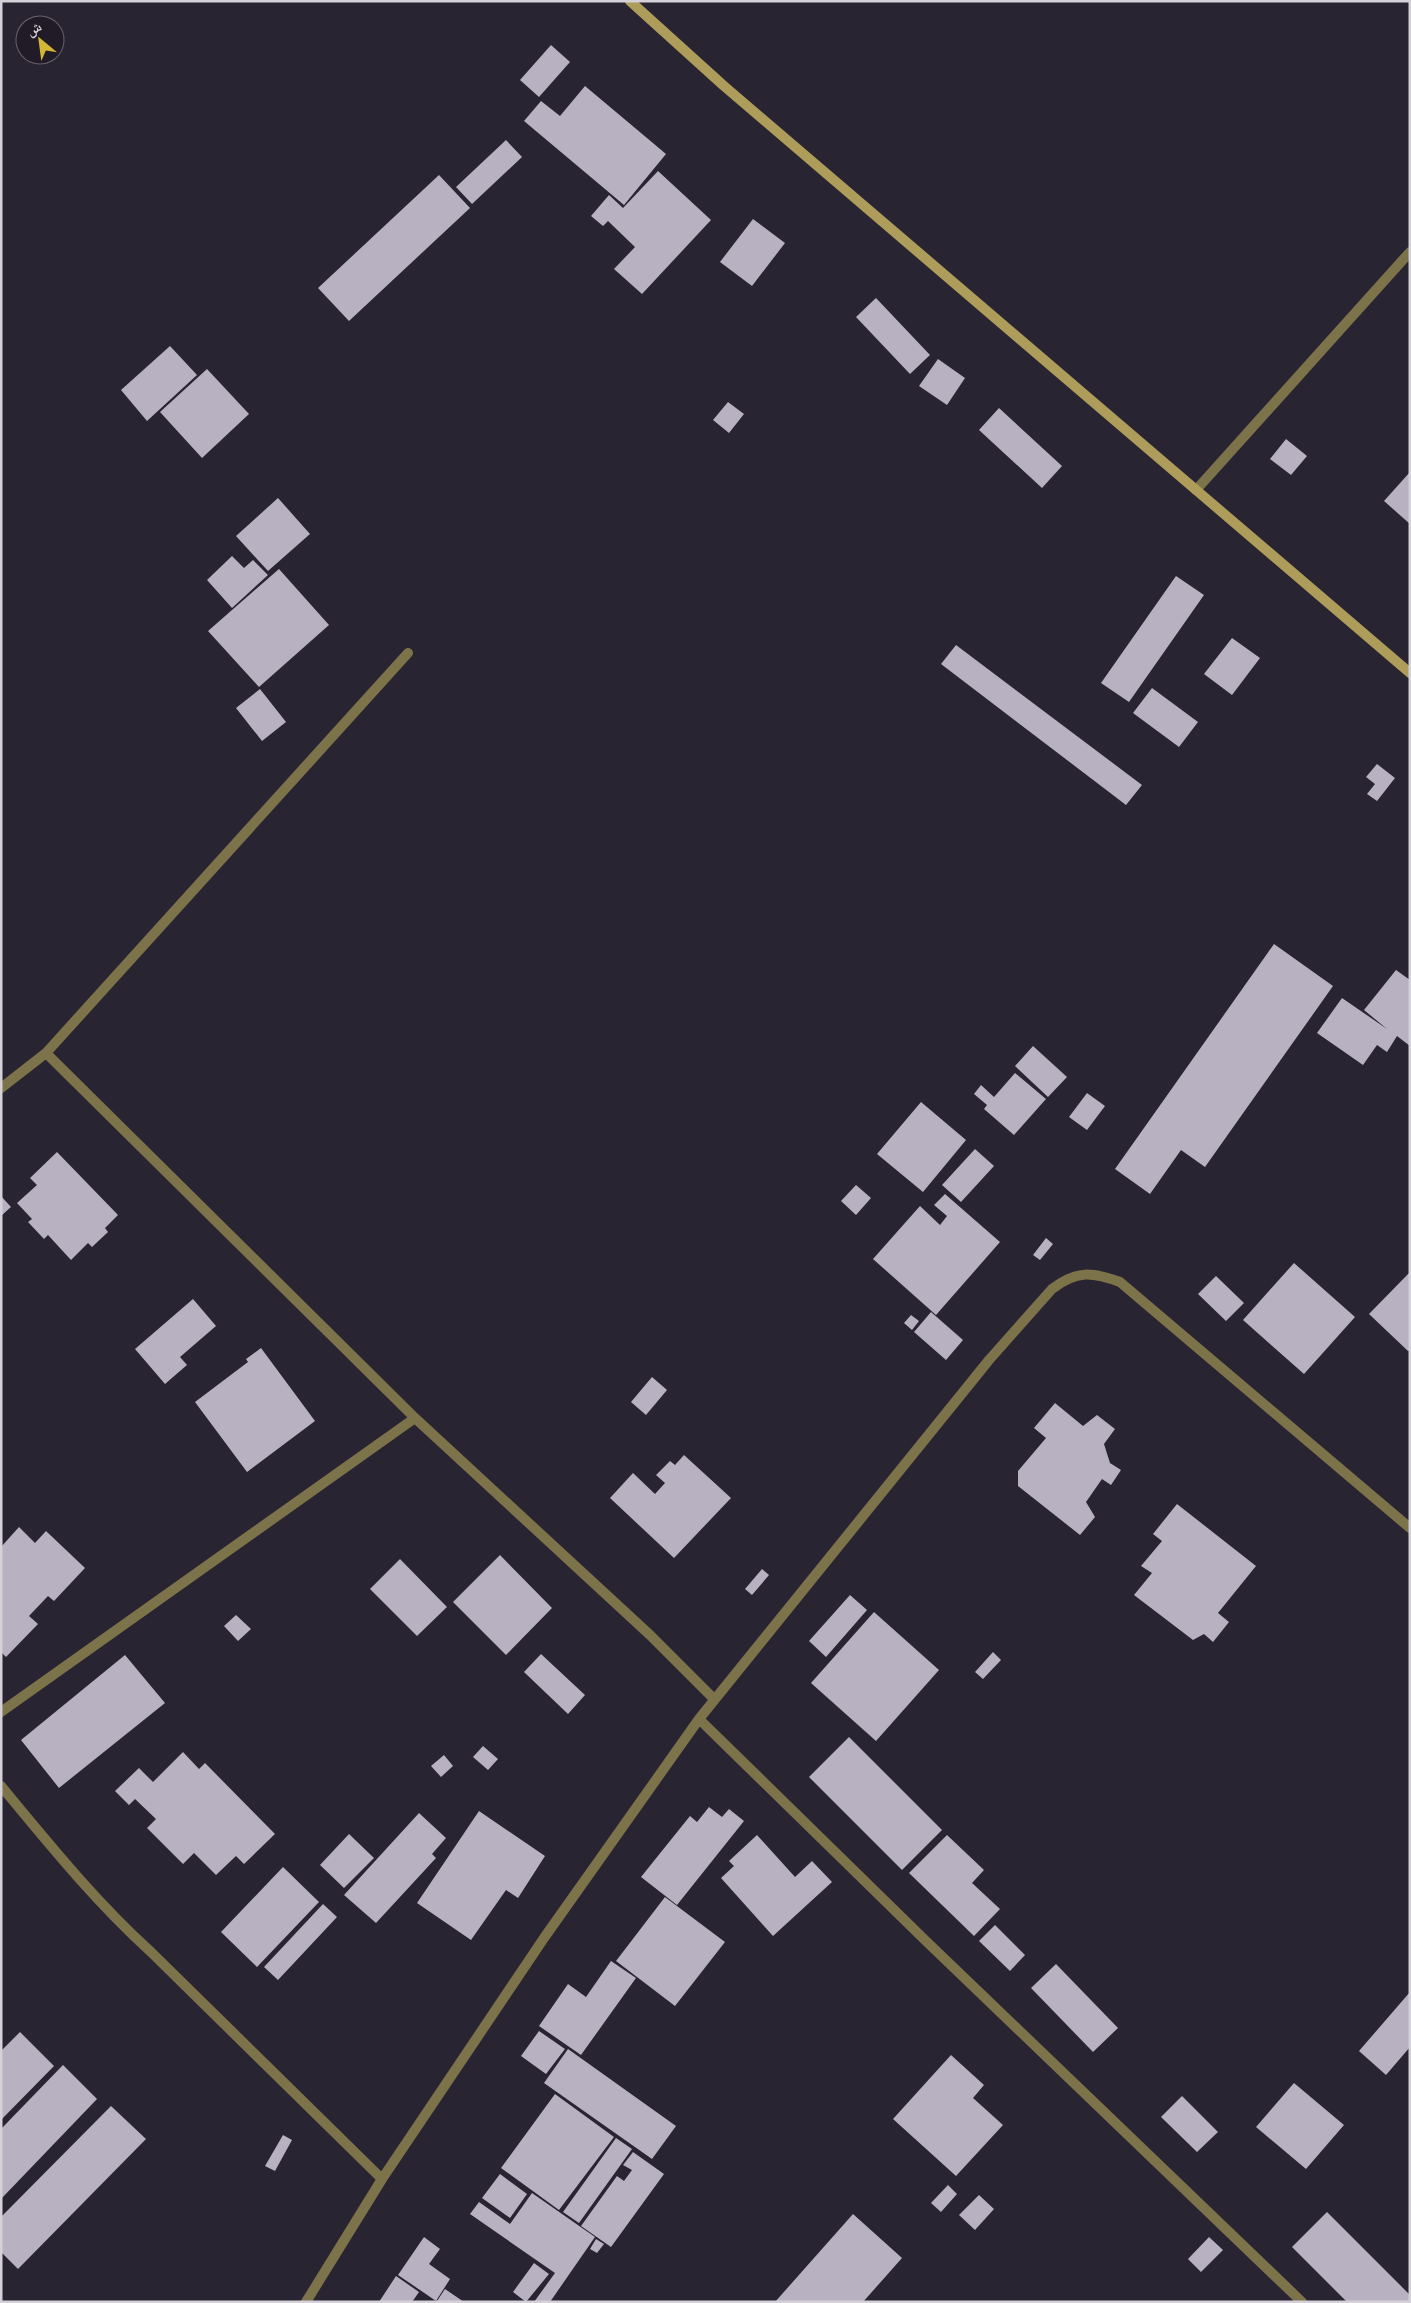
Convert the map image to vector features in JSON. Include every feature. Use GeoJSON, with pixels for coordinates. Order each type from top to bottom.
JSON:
{"type":"FeatureCollection","features":[{"type":"Feature","properties":{"kind":"main road"},"geometry":{"type":"LineString","coordinates":[[630,1],[731,92],[1410,673]]}},
{"type":"Feature","properties":{"kind":"street"},"geometry":{"type":"LineString","coordinates":[[1196,490],[1410,252]]}},
{"type":"Feature","properties":{"kind":"street"},"geometry":{"type":"LineString","coordinates":[[1,1088],[46,1054],[408,653]]}},
{"type":"Feature","properties":{"kind":"street"},"geometry":{"type":"LineString","coordinates":[[46,1054],[415,1418],[650,1635],[714,1699]]}},
{"type":"Feature","properties":{"kind":"street"},"geometry":{"type":"LineString","coordinates":[[306,2302],[382,2180],[544,1938],[699,1719],[989,1360],[1052,1289],[1063,1281],[1078,1275],[1096,1274],[1120,1282],[1410,1528]]}},
{"type":"Feature","properties":{"kind":"street"},"geometry":{"type":"LineString","coordinates":[[1,1712],[415,1418]]}},
{"type":"Feature","properties":{"kind":"street"},"geometry":{"type":"LineString","coordinates":[[699,1719],[920,1936],[1302,2302]]}},
{"type":"Feature","properties":{"kind":"street"},"geometry":{"type":"LineString","coordinates":[[1,1786],[68,1867],[117,1921],[151,1952],[382,2180]]}},
{"type":"Feature","properties":{"kind":"building"},"geometry":{"type":"Polygon","coordinates":[[[551,45],[570,62],[539,97],[520,80],[551,45]]]}},
{"type":"Feature","properties":{"kind":"building"},"geometry":{"type":"Polygon","coordinates":[[[585,86],[666,154],[624,205],[524,121],[541,101],[560,116],[585,86]]]}},
{"type":"Feature","properties":{"kind":"building"},"geometry":{"type":"Polygon","coordinates":[[[506,140],[522,157],[472,204],[456,187],[506,140]]]}},
{"type":"Feature","properties":{"kind":"building"},"geometry":{"type":"Polygon","coordinates":[[[658,171],[711,220],[642,294],[614,269],[635,247],[608,221],[603,226],[591,216],[609,195],[623,208],[658,171]]]}},
{"type":"Feature","properties":{"kind":"building"},"geometry":{"type":"Polygon","coordinates":[[[439,175],[470,208],[349,321],[318,288],[439,175]]]}},
{"type":"Feature","properties":{"kind":"building"},"geometry":{"type":"Polygon","coordinates":[[[753,219],[785,243],[752,286],[720,262],[753,219]]]}},
{"type":"Feature","properties":{"kind":"building"},"geometry":{"type":"Polygon","coordinates":[[[876,298],[930,355],[910,374],[856,317],[876,298]]]}},
{"type":"Feature","properties":{"kind":"building"},"geometry":{"type":"Polygon","coordinates":[[[170,346],[197,375],[147,421],[121,390],[170,346]]]}},
{"type":"Feature","properties":{"kind":"building"},"geometry":{"type":"Polygon","coordinates":[[[938,359],[965,378],[947,405],[919,386],[938,359]]]}},
{"type":"Feature","properties":{"kind":"building"},"geometry":{"type":"Polygon","coordinates":[[[207,369],[249,414],[202,458],[160,412],[207,369]]]}},
{"type":"Feature","properties":{"kind":"building"},"geometry":{"type":"Polygon","coordinates":[[[728,402],[744,414],[729,433],[713,420],[728,402]]]}},
{"type":"Feature","properties":{"kind":"building"},"geometry":{"type":"Polygon","coordinates":[[[999,408],[1062,466],[1042,488],[979,430],[999,408]]]}},
{"type":"Feature","properties":{"kind":"building"},"geometry":{"type":"Polygon","coordinates":[[[1286,439],[1307,456],[1291,475],[1270,459],[1286,439]]]}},
{"type":"Feature","properties":{"kind":"building"},"geometry":{"type":"Polygon","coordinates":[[[1410,472],[1410,524],[1384,501],[1410,472]]]}},
{"type":"Feature","properties":{"kind":"building"},"geometry":{"type":"Polygon","coordinates":[[[278,498],[310,534],[268,571],[236,536],[278,498]]]}},
{"type":"Feature","properties":{"kind":"building"},"geometry":{"type":"Polygon","coordinates":[[[232,556],[244,568],[253,560],[268,575],[232,608],[207,580],[232,556]]]}},
{"type":"Feature","properties":{"kind":"building"},"geometry":{"type":"Polygon","coordinates":[[[279,569],[329,625],[259,687],[208,631],[279,569]]]}},
{"type":"Feature","properties":{"kind":"building"},"geometry":{"type":"Polygon","coordinates":[[[1176,576],[1204,595],[1129,702],[1101,683],[1176,576]]]}},
{"type":"Feature","properties":{"kind":"building"},"geometry":{"type":"Polygon","coordinates":[[[1232,638],[1260,658],[1232,695],[1204,674],[1232,638]]]}},
{"type":"Feature","properties":{"kind":"building"},"geometry":{"type":"Polygon","coordinates":[[[956,645],[1142,785],[1126,805],[941,664],[956,645]]]}},
{"type":"Feature","properties":{"kind":"building"},"geometry":{"type":"Polygon","coordinates":[[[1152,688],[1198,722],[1179,747],[1133,713],[1152,688]]]}},
{"type":"Feature","properties":{"kind":"building"},"geometry":{"type":"Polygon","coordinates":[[[260,689],[286,722],[262,741],[236,708],[260,689]]]}},
{"type":"Feature","properties":{"kind":"building"},"geometry":{"type":"Polygon","coordinates":[[[1377,764],[1395,778],[1377,801],[1367,794],[1375,784],[1366,777],[1377,764]]]}},
{"type":"Feature","properties":{"kind":"building"},"geometry":{"type":"Polygon","coordinates":[[[1274,944],[1333,986],[1205,1167],[1181,1150],[1150,1194],[1115,1169],[1274,944]]]}},
{"type":"Feature","properties":{"kind":"building"},"geometry":{"type":"Polygon","coordinates":[[[1396,970],[1410,980],[1410,1046],[1397,1036],[1387,1052],[1377,1045],[1363,1065],[1317,1033],[1342,998],[1387,1029],[1364,1010],[1396,970]]]}},
{"type":"Feature","properties":{"kind":"building"},"geometry":{"type":"Polygon","coordinates":[[[1033,1046],[1067,1077],[1048,1097],[1015,1066],[1033,1046]]]}},
{"type":"Feature","properties":{"kind":"building"},"geometry":{"type":"Polygon","coordinates":[[[1015,1073],[1046,1099],[1014,1135],[984,1109],[987,1105],[974,1094],[981,1085],[994,1097],[1015,1073]]]}},
{"type":"Feature","properties":{"kind":"building"},"geometry":{"type":"Polygon","coordinates":[[[1087,1093],[1105,1106],[1087,1130],[1069,1117],[1087,1093]]]}},
{"type":"Feature","properties":{"kind":"building"},"geometry":{"type":"Polygon","coordinates":[[[921,1102],[966,1140],[923,1192],[877,1154],[921,1102]]]}},
{"type":"Feature","properties":{"kind":"building"},"geometry":{"type":"Polygon","coordinates":[[[975,1149],[994,1166],[961,1202],[942,1185],[975,1149]]]}},
{"type":"Feature","properties":{"kind":"building"},"geometry":{"type":"Polygon","coordinates":[[[57,1152],[118,1215],[105,1228],[108,1232],[92,1247],[88,1243],[71,1260],[48,1235],[44,1239],[28,1222],[32,1219],[17,1203],[37,1185],[30,1178],[57,1152]]]}},
{"type":"Feature","properties":{"kind":"building"},"geometry":{"type":"Polygon","coordinates":[[[856,1185],[871,1198],[856,1215],[841,1201],[856,1185]]]}},
{"type":"Feature","properties":{"kind":"building"},"geometry":{"type":"Polygon","coordinates":[[[945,1194],[1000,1242],[936,1315],[873,1259],[920,1206],[940,1225],[947,1216],[934,1205],[945,1194]]]}},
{"type":"Feature","properties":{"kind":"building"},"geometry":{"type":"Polygon","coordinates":[[[1,1196],[11,1207],[1,1216],[1,1196]]]}},
{"type":"Feature","properties":{"kind":"building"},"geometry":{"type":"Polygon","coordinates":[[[1046,1238],[1053,1244],[1040,1260],[1033,1255],[1046,1238]]]}},
{"type":"Feature","properties":{"kind":"building"},"geometry":{"type":"Polygon","coordinates":[[[1294,1263],[1355,1317],[1304,1374],[1243,1320],[1294,1263]]]}},
{"type":"Feature","properties":{"kind":"building"},"geometry":{"type":"Polygon","coordinates":[[[1410,1272],[1410,1350],[1408,1351],[1369,1314],[1410,1272]]]}},
{"type":"Feature","properties":{"kind":"building"},"geometry":{"type":"Polygon","coordinates":[[[1216,1276],[1244,1303],[1226,1321],[1198,1294],[1216,1276]]]}},
{"type":"Feature","properties":{"kind":"building"},"geometry":{"type":"Polygon","coordinates":[[[193,1299],[216,1326],[180,1357],[187,1365],[165,1384],[135,1349],[193,1299]]]}},
{"type":"Feature","properties":{"kind":"building"},"geometry":{"type":"Polygon","coordinates":[[[931,1312],[963,1340],[946,1360],[914,1332],[931,1312]]]}},
{"type":"Feature","properties":{"kind":"building"},"geometry":{"type":"Polygon","coordinates":[[[911,1315],[919,1321],[912,1330],[904,1323],[911,1315]]]}},
{"type":"Feature","properties":{"kind":"building"},"geometry":{"type":"Polygon","coordinates":[[[261,1348],[315,1421],[247,1472],[195,1402],[248,1362],[246,1359],[261,1348]]]}},
{"type":"Feature","properties":{"kind":"building"},"geometry":{"type":"Polygon","coordinates":[[[652,1377],[667,1390],[646,1415],[631,1402],[652,1377]]]}},
{"type":"Feature","properties":{"kind":"building"},"geometry":{"type":"Polygon","coordinates":[[[1055,1403],[1083,1426],[1097,1415],[1115,1429],[1104,1444],[1110,1463],[1121,1470],[1111,1485],[1102,1479],[1086,1502],[1095,1517],[1080,1535],[1018,1486],[1018,1471],[1046,1438],[1034,1428],[1055,1403]]]}},
{"type":"Feature","properties":{"kind":"building"},"geometry":{"type":"Polygon","coordinates":[[[684,1455],[731,1498],[674,1558],[610,1498],[633,1473],[655,1494],[665,1483],[656,1475],[670,1461],[675,1465],[684,1455]]]}},
{"type":"Feature","properties":{"kind":"building"},"geometry":{"type":"Polygon","coordinates":[[[1177,1504],[1256,1566],[1218,1613],[1229,1622],[1213,1642],[1204,1634],[1193,1640],[1134,1595],[1152,1573],[1141,1566],[1162,1541],[1153,1534],[1177,1504]]]}},
{"type":"Feature","properties":{"kind":"building"},"geometry":{"type":"Polygon","coordinates":[[[19,1527],[35,1543],[46,1531],[85,1568],[54,1601],[48,1596],[29,1616],[38,1624],[6,1657],[1,1652],[1,1547],[19,1527]]]}},
{"type":"Feature","properties":{"kind":"building"},"geometry":{"type":"Polygon","coordinates":[[[500,1555],[552,1608],[506,1655],[453,1602],[500,1555]]]}},
{"type":"Feature","properties":{"kind":"building"},"geometry":{"type":"Polygon","coordinates":[[[400,1559],[447,1607],[417,1636],[370,1589],[400,1559]]]}},
{"type":"Feature","properties":{"kind":"building"},"geometry":{"type":"Polygon","coordinates":[[[762,1569],[769,1575],[752,1595],[745,1589],[762,1569]]]}},
{"type":"Feature","properties":{"kind":"building"},"geometry":{"type":"Polygon","coordinates":[[[850,1595],[867,1610],[826,1657],[809,1641],[850,1595]]]}},
{"type":"Feature","properties":{"kind":"building"},"geometry":{"type":"Polygon","coordinates":[[[874,1612],[939,1670],[876,1741],[811,1683],[874,1612]]]}},
{"type":"Feature","properties":{"kind":"building"},"geometry":{"type":"Polygon","coordinates":[[[236,1615],[251,1629],[238,1641],[224,1626],[236,1615]]]}},
{"type":"Feature","properties":{"kind":"building"},"geometry":{"type":"Polygon","coordinates":[[[993,1652],[1001,1660],[983,1679],[975,1672],[993,1652]]]}},
{"type":"Feature","properties":{"kind":"building"},"geometry":{"type":"Polygon","coordinates":[[[541,1654],[585,1695],[568,1714],[524,1672],[541,1654]]]}},
{"type":"Feature","properties":{"kind":"building"},"geometry":{"type":"Polygon","coordinates":[[[125,1655],[165,1703],[59,1788],[21,1740],[125,1655]]]}},
{"type":"Feature","properties":{"kind":"building"},"geometry":{"type":"Polygon","coordinates":[[[849,1737],[942,1830],[902,1870],[809,1777],[849,1737]]]}},
{"type":"Feature","properties":{"kind":"building"},"geometry":{"type":"Polygon","coordinates":[[[483,1746],[498,1759],[488,1770],[473,1757],[483,1746]]]}},
{"type":"Feature","properties":{"kind":"building"},"geometry":{"type":"Polygon","coordinates":[[[183,1752],[199,1769],[205,1763],[275,1834],[244,1864],[236,1856],[216,1875],[194,1853],[183,1864],[147,1828],[156,1819],[135,1799],[129,1805],[115,1791],[139,1768],[153,1782],[183,1752]]]}},
{"type":"Feature","properties":{"kind":"building"},"geometry":{"type":"Polygon","coordinates":[[[444,1755],[453,1766],[441,1777],[431,1766],[444,1755]]]}},
{"type":"Feature","properties":{"kind":"building"},"geometry":{"type":"Polygon","coordinates":[[[709,1807],[722,1817],[729,1809],[744,1821],[677,1905],[641,1877],[690,1816],[697,1822],[709,1807]]]}},
{"type":"Feature","properties":{"kind":"building"},"geometry":{"type":"Polygon","coordinates":[[[479,1811],[545,1856],[518,1898],[506,1890],[471,1940],[417,1903],[479,1811]]]}},
{"type":"Feature","properties":{"kind":"building"},"geometry":{"type":"Polygon","coordinates":[[[419,1813],[446,1838],[432,1854],[436,1858],[376,1923],[344,1895],[419,1813]]]}},
{"type":"Feature","properties":{"kind":"building"},"geometry":{"type":"Polygon","coordinates":[[[349,1834],[374,1858],[344,1888],[320,1865],[349,1834]]]}},
{"type":"Feature","properties":{"kind":"building"},"geometry":{"type":"Polygon","coordinates":[[[757,1835],[795,1877],[812,1861],[832,1882],[773,1936],[721,1878],[734,1866],[729,1861],[757,1835]]]}},
{"type":"Feature","properties":{"kind":"building"},"geometry":{"type":"Polygon","coordinates":[[[947,1835],[984,1870],[972,1883],[1000,1909],[974,1936],[909,1873],[947,1835]]]}},
{"type":"Feature","properties":{"kind":"building"},"geometry":{"type":"Polygon","coordinates":[[[283,1867],[319,1902],[257,1967],[221,1932],[283,1867]]]}},
{"type":"Feature","properties":{"kind":"building"},"geometry":{"type":"Polygon","coordinates":[[[665,1897],[725,1942],[675,2006],[616,1961],[665,1897]]]}},
{"type":"Feature","properties":{"kind":"building"},"geometry":{"type":"Polygon","coordinates":[[[323,1904],[337,1917],[278,1980],[264,1967],[323,1904]]]}},
{"type":"Feature","properties":{"kind":"building"},"geometry":{"type":"Polygon","coordinates":[[[995,1925],[1025,1955],[1010,1971],[979,1941],[995,1925]]]}},
{"type":"Feature","properties":{"kind":"building"},"geometry":{"type":"Polygon","coordinates":[[[611,1961],[636,1978],[581,2055],[539,2026],[568,1984],[586,1997],[611,1961]]]}},
{"type":"Feature","properties":{"kind":"building"},"geometry":{"type":"Polygon","coordinates":[[[1056,1964],[1118,2028],[1093,2052],[1031,1988],[1056,1964]]]}},
{"type":"Feature","properties":{"kind":"building"},"geometry":{"type":"Polygon","coordinates":[[[1410,1992],[1410,2047],[1386,2075],[1359,2051],[1410,1992]]]}},
{"type":"Feature","properties":{"kind":"building"},"geometry":{"type":"Polygon","coordinates":[[[539,2031],[565,2049],[546,2074],[521,2056],[539,2031]]]}},
{"type":"Feature","properties":{"kind":"building"},"geometry":{"type":"Polygon","coordinates":[[[20,2032],[54,2066],[1,2120],[1,2051],[20,2032]]]}},
{"type":"Feature","properties":{"kind":"building"},"geometry":{"type":"Polygon","coordinates":[[[568,2049],[676,2126],[652,2159],[544,2083],[568,2049]]]}},
{"type":"Feature","properties":{"kind":"building"},"geometry":{"type":"Polygon","coordinates":[[[951,2055],[984,2085],[973,2098],[1003,2125],[956,2176],[893,2119],[951,2055]]]}},
{"type":"Feature","properties":{"kind":"building"},"geometry":{"type":"Polygon","coordinates":[[[63,2065],[97,2099],[1,2199],[1,2129],[63,2065]]]}},
{"type":"Feature","properties":{"kind":"building"},"geometry":{"type":"Polygon","coordinates":[[[1294,2083],[1344,2125],[1306,2169],[1256,2127],[1294,2083]]]}},
{"type":"Feature","properties":{"kind":"building"},"geometry":{"type":"Polygon","coordinates":[[[555,2094],[614,2137],[559,2210],[501,2168],[555,2094]]]}},
{"type":"Feature","properties":{"kind":"building"},"geometry":{"type":"Polygon","coordinates":[[[1182,2096],[1218,2132],[1197,2152],[1161,2117],[1182,2096]]]}},
{"type":"Feature","properties":{"kind":"building"},"geometry":{"type":"Polygon","coordinates":[[[111,2106],[146,2139],[18,2269],[1,2252],[1,2217],[111,2106]]]}},
{"type":"Feature","properties":{"kind":"building"},"geometry":{"type":"Polygon","coordinates":[[[283,2135],[292,2140],[275,2171],[265,2166],[283,2135]]]}},
{"type":"Feature","properties":{"kind":"building"},"geometry":{"type":"Polygon","coordinates":[[[616,2138],[632,2149],[579,2223],[563,2212],[616,2138]]]}},
{"type":"Feature","properties":{"kind":"building"},"geometry":{"type":"Polygon","coordinates":[[[633,2152],[664,2174],[611,2247],[581,2226],[617,2176],[624,2181],[632,2170],[623,2165],[633,2152]]]}},
{"type":"Feature","properties":{"kind":"building"},"geometry":{"type":"Polygon","coordinates":[[[500,2174],[527,2194],[510,2218],[482,2198],[500,2174]]]}},
{"type":"Feature","properties":{"kind":"building"},"geometry":{"type":"Polygon","coordinates":[[[948,2185],[957,2194],[941,2212],[931,2203],[948,2185]]]}},
{"type":"Feature","properties":{"kind":"building"},"geometry":{"type":"Polygon","coordinates":[[[532,2193],[595,2237],[550,2302],[534,2302],[555,2273],[470,2214],[479,2202],[510,2224],[532,2193]]]}},
{"type":"Feature","properties":{"kind":"building"},"geometry":{"type":"Polygon","coordinates":[[[979,2195],[994,2209],[975,2230],[959,2215],[979,2195]]]}},
{"type":"Feature","properties":{"kind":"building"},"geometry":{"type":"Polygon","coordinates":[[[1327,2212],[1410,2295],[1410,2302],[1347,2302],[1292,2247],[1327,2212]]]}},
{"type":"Feature","properties":{"kind":"building"},"geometry":{"type":"Polygon","coordinates":[[[853,2214],[902,2258],[863,2302],[775,2302],[853,2214]]]}},
{"type":"Feature","properties":{"kind":"building"},"geometry":{"type":"Polygon","coordinates":[[[424,2237],[440,2249],[429,2264],[450,2279],[436,2301],[398,2275],[424,2237]]]}},
{"type":"Feature","properties":{"kind":"building"},"geometry":{"type":"Polygon","coordinates":[[[1209,2237],[1223,2250],[1201,2272],[1188,2259],[1209,2237]]]}},
{"type":"Feature","properties":{"kind":"building"},"geometry":{"type":"Polygon","coordinates":[[[596,2239],[604,2244],[597,2253],[590,2249],[596,2239]]]}},
{"type":"Feature","properties":{"kind":"building"},"geometry":{"type":"Polygon","coordinates":[[[534,2263],[549,2274],[526,2302],[513,2292],[534,2263]]]}},
{"type":"Feature","properties":{"kind":"building"},"geometry":{"type":"Polygon","coordinates":[[[396,2276],[419,2292],[412,2302],[379,2302],[396,2276]]]}},
{"type":"Feature","properties":{"kind":"building"},"geometry":{"type":"Polygon","coordinates":[[[445,2289],[464,2302],[437,2301],[445,2289]]]}}]}
